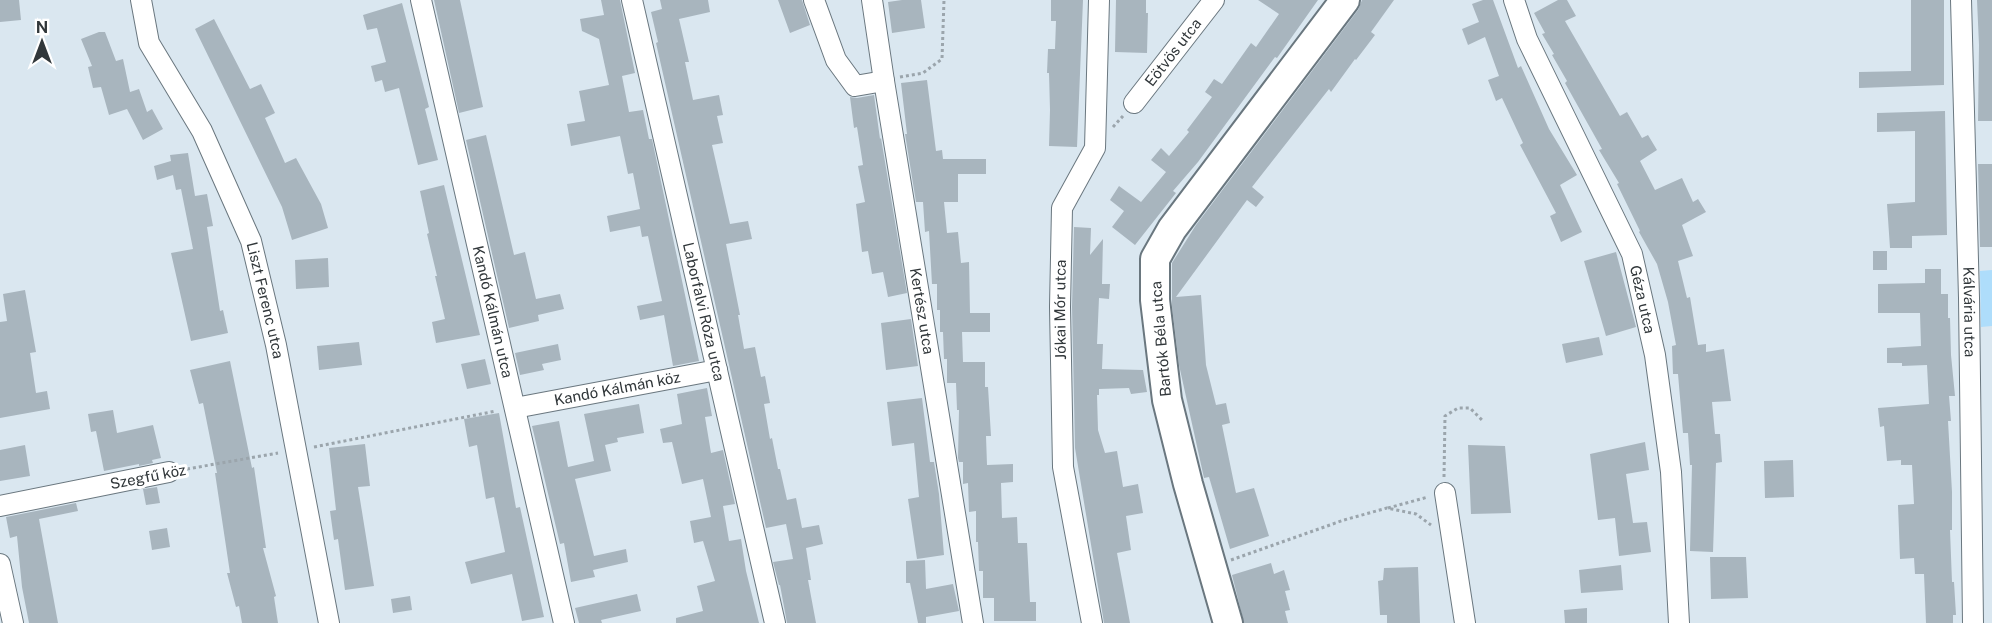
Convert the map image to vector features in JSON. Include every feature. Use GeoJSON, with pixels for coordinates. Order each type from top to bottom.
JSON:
{"type":"FeatureCollection","features":[{"type":"Feature","properties":{"kind":"street","name":"Liszt Ferenc utca"},"geometry":{"type":"LineString","coordinates":[[141,0],[149,44],[202,131],[251,241],[276,345],[329,623]]}},
{"type":"Feature","properties":{"kind":"street","name":"Kandó Kálmán utca"},"geometry":{"type":"LineString","coordinates":[[421,0],[564,623]]}},
{"type":"Feature","properties":{"kind":"street","name":"Laborfalvi Róza utca"},"geometry":{"type":"LineString","coordinates":[[632,0],[775,623]]}},
{"type":"Feature","properties":{"kind":"street"},"geometry":{"type":"LineString","coordinates":[[814,0],[836,60],[855,86],[884,81]]}},
{"type":"Feature","properties":{"kind":"street","name":"Kertész utca"},"geometry":{"type":"LineString","coordinates":[[872,0],[973,623]]}},
{"type":"Feature","properties":{"kind":"street","name":"Jókai Mór utca"},"geometry":{"type":"LineString","coordinates":[[1092,623],[1064,467],[1060,308],[1062,208],[1095,148],[1099,0]]}},
{"type":"Feature","properties":{"kind":"street","name":"Eötvös utca"},"geometry":{"type":"LineString","coordinates":[[1134,103],[1214,0]]}},
{"type":"Feature","properties":{"kind":"street","name":"Bartók Béla utca"},"geometry":{"type":"LineString","coordinates":[[1228,623],[1188,484],[1167,400],[1155,300],[1155,259],[1172,229],[1345,0]]}},
{"type":"Feature","properties":{"kind":"street","name":"Géza utca"},"geometry":{"type":"LineString","coordinates":[[1514,0],[1527,39],[1632,254],[1655,355],[1669,460],[1679,623]]}},
{"type":"Feature","properties":{"kind":"street","name":"Kálvária utca"},"geometry":{"type":"LineString","coordinates":[[1961,0],[1969,298],[1972,623]]}},
{"type":"Feature","properties":{"kind":"street","name":"Kandó Kálmán köz"},"geometry":{"type":"LineString","coordinates":[[516,408],[717,370]]}},
{"type":"Feature","properties":{"kind":"street","name":"Szegfű köz"},"geometry":{"type":"LineString","coordinates":[[0,506],[169,472]]}},
{"type":"Feature","properties":{"kind":"street"},"geometry":{"type":"LineString","coordinates":[[1445,493],[1465,623]]}},
{"type":"Feature","properties":{"kind":"street"},"geometry":{"type":"LineString","coordinates":[[0,564],[13,623]]}},
{"type":"Feature","properties":{"kind":"path"},"geometry":{"type":"LineString","coordinates":[[884,81],[923,73],[942,59],[944,0]]}},
{"type":"Feature","properties":{"kind":"path","name":"Szegfű köz"},"geometry":{"type":"LineString","coordinates":[[169,472],[516,408]]}},
{"type":"Feature","properties":{"kind":"path"},"geometry":{"type":"LineString","coordinates":[[1213,567],[1344,520],[1445,493],[1445,416],[1458,408],[1470,408],[1482,421]]}},
{"type":"Feature","properties":{"kind":"path"},"geometry":{"type":"LineString","coordinates":[[1387,508],[1416,514],[1440,531],[1453,548]]}},
{"type":"Feature","properties":{"kind":"shaded area"},"geometry":{"type":"Polygon","coordinates":[[[1992,270],[1992,326],[1981,327],[1980,271],[1992,270]]]}},
{"type":"Feature","properties":{"kind":"building"},"geometry":{"type":"Polygon","coordinates":[[[0,0],[19,0],[21,20],[0,22],[0,0]]]}},
{"type":"Feature","properties":{"kind":"building"},"geometry":{"type":"Polygon","coordinates":[[[434,0],[460,0],[483,107],[459,113],[434,0]]]}},
{"type":"Feature","properties":{"kind":"building"},"geometry":{"type":"Polygon","coordinates":[[[601,0],[620,0],[635,73],[622,76],[629,112],[643,110],[649,139],[652,139],[699,361],[673,366],[664,315],[640,320],[637,306],[662,301],[648,236],[642,237],[640,226],[610,232],[607,216],[640,209],[633,173],[628,174],[620,136],[571,146],[567,124],[585,121],[579,91],[609,85],[599,39],[582,31],[580,19],[604,15],[601,0]]]}},
{"type":"Feature","properties":{"kind":"building"},"geometry":{"type":"Polygon","coordinates":[[[660,0],[708,0],[710,12],[679,19],[689,62],[685,62],[693,100],[719,95],[723,115],[717,116],[723,143],[712,145],[730,224],[748,221],[752,239],[726,244],[740,315],[738,315],[744,349],[755,347],[761,377],[765,376],[770,403],[764,404],[770,439],[772,438],[787,500],[796,498],[802,528],[819,525],[823,544],[806,548],[811,580],[808,580],[816,623],[787,623],[773,562],[793,559],[786,524],[766,528],[656,43],[658,42],[651,12],[662,9],[660,0]]]}},
{"type":"Feature","properties":{"kind":"building"},"geometry":{"type":"Polygon","coordinates":[[[778,0],[802,0],[810,25],[790,33],[778,0]]]}},
{"type":"Feature","properties":{"kind":"building"},"geometry":{"type":"Polygon","coordinates":[[[921,0],[925,28],[892,33],[888,2],[921,0]]]}},
{"type":"Feature","properties":{"kind":"building"},"geometry":{"type":"Polygon","coordinates":[[[1051,0],[1083,0],[1077,147],[1049,146],[1048,49],[1055,49],[1056,21],[1051,21],[1051,0]]]}},
{"type":"Feature","properties":{"kind":"building"},"geometry":{"type":"Polygon","coordinates":[[[1116,0],[1146,0],[1147,53],[1115,52],[1116,0]]]}},
{"type":"Feature","properties":{"kind":"building"},"geometry":{"type":"Polygon","coordinates":[[[1258,0],[1318,0],[1277,58],[1275,57],[1198,162],[1173,191],[1176,193],[1135,245],[1112,227],[1124,211],[1110,200],[1119,186],[1141,202],[1166,172],[1151,160],[1161,148],[1169,156],[1189,132],[1187,130],[1212,97],[1205,92],[1214,79],[1222,84],[1251,43],[1256,47],[1279,14],[1258,0]]]}},
{"type":"Feature","properties":{"kind":"building"},"geometry":{"type":"Polygon","coordinates":[[[1362,0],[1394,0],[1371,32],[1375,35],[1252,187],[1264,197],[1256,207],[1247,200],[1176,297],[1201,295],[1206,365],[1216,405],[1226,403],[1230,423],[1222,425],[1236,493],[1254,488],[1269,536],[1230,549],[1209,477],[1204,478],[1179,365],[1172,307],[1172,263],[1196,225],[1358,10],[1362,0]]]}},
{"type":"Feature","properties":{"kind":"building"},"geometry":{"type":"Polygon","coordinates":[[[1483,0],[1493,0],[1518,68],[1521,66],[1549,129],[1577,175],[1560,185],[1582,232],[1561,242],[1550,216],[1556,213],[1520,145],[1523,143],[1502,98],[1496,101],[1488,80],[1499,76],[1485,37],[1468,45],[1462,29],[1479,22],[1472,4],[1483,0]]]}},
{"type":"Feature","properties":{"kind":"building"},"geometry":{"type":"Polygon","coordinates":[[[1558,0],[1567,0],[1576,16],[1565,21],[1620,116],[1627,112],[1642,138],[1648,135],[1657,150],[1640,161],[1655,190],[1682,178],[1693,202],[1698,199],[1706,212],[1682,225],[1693,256],[1678,261],[1687,298],[1690,297],[1698,345],[1706,344],[1706,352],[1724,349],[1731,401],[1712,402],[1715,434],[1720,434],[1722,462],[1716,463],[1713,552],[1690,551],[1692,465],[1690,465],[1688,433],[1683,433],[1678,374],[1673,374],[1672,346],[1676,345],[1668,302],[1657,264],[1639,232],[1617,184],[1619,183],[1599,150],[1602,149],[1565,83],[1567,81],[1552,55],[1554,54],[1542,34],[1545,33],[1534,13],[1558,0]]]}},
{"type":"Feature","properties":{"kind":"building"},"geometry":{"type":"Polygon","coordinates":[[[1911,0],[1944,0],[1944,85],[1859,88],[1859,72],[1911,71],[1911,0]]]}},
{"type":"Feature","properties":{"kind":"building"},"geometry":{"type":"Polygon","coordinates":[[[1977,0],[1992,0],[1992,121],[1978,121],[1977,0]]]}},
{"type":"Feature","properties":{"kind":"building"},"geometry":{"type":"Polygon","coordinates":[[[402,3],[429,107],[425,109],[438,160],[418,165],[399,88],[385,92],[382,80],[375,82],[371,66],[386,62],[377,28],[367,30],[363,15],[402,3]]]}},
{"type":"Feature","properties":{"kind":"building"},"geometry":{"type":"Polygon","coordinates":[[[214,19],[250,89],[261,84],[275,113],[265,118],[285,163],[296,158],[321,204],[328,228],[292,240],[282,207],[195,29],[214,19]]]}},
{"type":"Feature","properties":{"kind":"building"},"geometry":{"type":"Polygon","coordinates":[[[105,32],[116,61],[123,59],[130,92],[139,89],[147,112],[152,109],[163,129],[143,140],[127,109],[109,115],[101,87],[93,88],[88,67],[92,66],[81,39],[105,32]]]}},
{"type":"Feature","properties":{"kind":"building"},"geometry":{"type":"Polygon","coordinates":[[[927,80],[936,151],[942,150],[943,159],[986,159],[986,174],[958,174],[958,202],[944,202],[947,233],[958,232],[961,263],[969,262],[970,313],[990,313],[990,332],[962,332],[963,362],[985,362],[985,387],[988,387],[991,436],[986,436],[987,465],[1013,464],[1013,482],[1001,483],[1002,518],[1017,517],[1018,543],[1027,543],[1030,602],[1036,602],[1036,621],[994,621],[994,598],[983,598],[983,571],[979,571],[978,542],[976,542],[976,511],[969,512],[968,483],[963,484],[963,462],[959,462],[958,458],[959,410],[957,410],[956,383],[947,383],[947,359],[944,359],[943,332],[940,332],[940,310],[937,310],[937,284],[932,284],[929,231],[925,232],[923,202],[916,202],[905,134],[907,134],[901,83],[927,80]]]}},
{"type":"Feature","properties":{"kind":"building"},"geometry":{"type":"Polygon","coordinates":[[[874,95],[907,293],[888,297],[883,272],[872,274],[868,251],[862,252],[856,204],[865,202],[858,166],[863,165],[857,127],[854,128],[850,97],[874,95]]]}},
{"type":"Feature","properties":{"kind":"building"},"geometry":{"type":"Polygon","coordinates":[[[1945,111],[1947,235],[1912,236],[1912,248],[1890,248],[1887,204],[1915,202],[1915,131],[1877,132],[1877,113],[1945,111]]]}},
{"type":"Feature","properties":{"kind":"building"},"geometry":{"type":"Polygon","coordinates":[[[486,135],[514,255],[525,252],[536,299],[560,294],[564,309],[538,315],[539,321],[509,328],[466,140],[486,135]]]}},
{"type":"Feature","properties":{"kind":"building"},"geometry":{"type":"Polygon","coordinates":[[[188,153],[195,196],[207,194],[213,226],[207,227],[220,311],[223,310],[228,333],[191,341],[171,253],[193,249],[181,189],[176,190],[173,175],[157,180],[154,166],[171,161],[170,155],[188,153]]]}},
{"type":"Feature","properties":{"kind":"building"},"geometry":{"type":"Polygon","coordinates":[[[1978,164],[1992,164],[1992,247],[1980,247],[1978,164]]]}},
{"type":"Feature","properties":{"kind":"building"},"geometry":{"type":"Polygon","coordinates":[[[444,185],[480,335],[436,343],[432,322],[445,319],[420,191],[444,185]]]}},
{"type":"Feature","properties":{"kind":"building"},"geometry":{"type":"Polygon","coordinates":[[[1074,227],[1091,228],[1090,255],[1103,239],[1102,284],[1110,284],[1109,299],[1099,298],[1097,344],[1103,344],[1102,369],[1143,370],[1147,392],[1131,394],[1129,388],[1099,389],[1099,395],[1097,395],[1098,430],[1105,453],[1117,451],[1123,487],[1138,484],[1143,513],[1126,516],[1131,550],[1117,553],[1130,623],[1104,623],[1075,448],[1072,307],[1074,227]]]}},
{"type":"Feature","properties":{"kind":"building"},"geometry":{"type":"Polygon","coordinates":[[[1873,251],[1887,251],[1887,270],[1873,270],[1873,251]]]}},
{"type":"Feature","properties":{"kind":"building"},"geometry":{"type":"Polygon","coordinates":[[[1616,252],[1636,327],[1606,336],[1584,261],[1616,252]]]}},
{"type":"Feature","properties":{"kind":"building"},"geometry":{"type":"Polygon","coordinates":[[[328,258],[329,287],[296,289],[295,260],[328,258]]]}},
{"type":"Feature","properties":{"kind":"building"},"geometry":{"type":"Polygon","coordinates":[[[1925,269],[1941,269],[1941,294],[1948,294],[1948,318],[1950,318],[1955,396],[1949,396],[1951,421],[1948,421],[1952,492],[1952,530],[1950,530],[1952,582],[1954,582],[1956,615],[1953,615],[1953,623],[1926,623],[1924,574],[1915,574],[1914,558],[1900,559],[1898,505],[1914,504],[1912,465],[1901,465],[1901,460],[1887,461],[1884,426],[1880,427],[1878,408],[1929,404],[1927,365],[1902,366],[1902,363],[1887,363],[1887,348],[1921,346],[1920,313],[1878,313],[1878,284],[1925,283],[1925,269]]]}},
{"type":"Feature","properties":{"kind":"building"},"geometry":{"type":"Polygon","coordinates":[[[25,290],[36,352],[30,353],[36,393],[47,391],[50,409],[0,418],[0,322],[7,321],[3,294],[25,290]]]}},
{"type":"Feature","properties":{"kind":"building"},"geometry":{"type":"Polygon","coordinates":[[[911,319],[918,366],[886,370],[881,323],[911,319]]]}},
{"type":"Feature","properties":{"kind":"building"},"geometry":{"type":"Polygon","coordinates":[[[1599,337],[1603,355],[1566,363],[1562,344],[1599,337]]]}},
{"type":"Feature","properties":{"kind":"building"},"geometry":{"type":"Polygon","coordinates":[[[359,342],[362,365],[319,370],[317,346],[359,342]]]}},
{"type":"Feature","properties":{"kind":"building"},"geometry":{"type":"Polygon","coordinates":[[[558,344],[561,360],[542,364],[544,370],[520,375],[515,353],[558,344]]]}},
{"type":"Feature","properties":{"kind":"building"},"geometry":{"type":"Polygon","coordinates":[[[485,359],[491,384],[467,389],[461,364],[485,359]]]}},
{"type":"Feature","properties":{"kind":"building"},"geometry":{"type":"Polygon","coordinates":[[[230,361],[252,468],[254,467],[266,548],[263,548],[276,596],[274,597],[278,623],[242,623],[239,606],[236,607],[227,573],[230,573],[215,473],[217,473],[203,403],[199,404],[190,370],[230,361]]]}},
{"type":"Feature","properties":{"kind":"building"},"geometry":{"type":"Polygon","coordinates":[[[707,388],[712,416],[705,417],[711,453],[723,450],[735,504],[723,506],[729,541],[741,539],[746,571],[759,623],[676,623],[676,618],[703,611],[697,586],[715,581],[703,541],[694,543],[690,521],[711,517],[703,479],[682,484],[672,442],[663,443],[660,429],[682,424],[677,394],[707,388]]]}},
{"type":"Feature","properties":{"kind":"building"},"geometry":{"type":"Polygon","coordinates":[[[922,398],[930,462],[934,462],[939,494],[944,555],[917,559],[908,499],[919,497],[914,443],[892,446],[887,402],[922,398]]]}},
{"type":"Feature","properties":{"kind":"building"},"geometry":{"type":"Polygon","coordinates":[[[639,404],[644,433],[617,438],[618,442],[605,445],[611,471],[575,479],[594,556],[626,549],[628,562],[593,570],[595,577],[571,582],[564,543],[560,544],[532,426],[559,421],[568,467],[594,461],[584,414],[639,404]]]}},
{"type":"Feature","properties":{"kind":"building"},"geometry":{"type":"Polygon","coordinates":[[[113,410],[117,433],[153,425],[161,458],[152,460],[153,463],[104,471],[96,431],[91,432],[88,414],[113,410]]]}},
{"type":"Feature","properties":{"kind":"building"},"geometry":{"type":"Polygon","coordinates":[[[499,413],[516,508],[520,507],[544,617],[522,621],[512,574],[471,584],[465,562],[505,552],[494,497],[486,499],[477,445],[469,447],[464,419],[499,413]]]}},
{"type":"Feature","properties":{"kind":"building"},"geometry":{"type":"Polygon","coordinates":[[[1645,442],[1649,470],[1626,474],[1633,523],[1647,522],[1651,552],[1619,556],[1615,518],[1598,520],[1590,454],[1645,442]]]}},
{"type":"Feature","properties":{"kind":"building"},"geometry":{"type":"Polygon","coordinates":[[[365,444],[370,486],[358,487],[374,586],[345,590],[338,539],[334,540],[330,511],[336,510],[329,448],[365,444]]]}},
{"type":"Feature","properties":{"kind":"building"},"geometry":{"type":"Polygon","coordinates":[[[25,445],[30,476],[0,481],[0,450],[25,445]]]}},
{"type":"Feature","properties":{"kind":"building"},"geometry":{"type":"Polygon","coordinates":[[[1468,445],[1505,446],[1511,513],[1471,514],[1468,445]]]}},
{"type":"Feature","properties":{"kind":"building"},"geometry":{"type":"Polygon","coordinates":[[[1793,460],[1794,497],[1765,498],[1764,461],[1793,460]]]}},
{"type":"Feature","properties":{"kind":"building"},"geometry":{"type":"Polygon","coordinates":[[[157,487],[160,503],[146,505],[143,489],[157,487]]]}},
{"type":"Feature","properties":{"kind":"building"},"geometry":{"type":"Polygon","coordinates":[[[76,503],[78,511],[39,519],[58,623],[29,623],[22,587],[17,536],[10,538],[6,517],[76,503]]]}},
{"type":"Feature","properties":{"kind":"building"},"geometry":{"type":"Polygon","coordinates":[[[167,528],[170,547],[152,550],[149,531],[167,528]]]}},
{"type":"Feature","properties":{"kind":"building"},"geometry":{"type":"Polygon","coordinates":[[[1710,557],[1746,557],[1748,598],[1711,599],[1710,557]]]}},
{"type":"Feature","properties":{"kind":"building"},"geometry":{"type":"Polygon","coordinates":[[[925,560],[926,589],[953,584],[959,611],[926,617],[926,623],[918,623],[910,583],[906,583],[906,561],[925,560]]]}},
{"type":"Feature","properties":{"kind":"building"},"geometry":{"type":"Polygon","coordinates":[[[1271,563],[1274,574],[1284,570],[1290,590],[1285,591],[1290,610],[1285,611],[1288,623],[1244,623],[1232,575],[1271,563]]]}},
{"type":"Feature","properties":{"kind":"building"},"geometry":{"type":"Polygon","coordinates":[[[1621,565],[1623,590],[1581,593],[1579,570],[1621,565]]]}},
{"type":"Feature","properties":{"kind":"building"},"geometry":{"type":"Polygon","coordinates":[[[1418,567],[1420,623],[1387,623],[1387,615],[1380,615],[1378,581],[1383,580],[1384,568],[1418,567]]]}},
{"type":"Feature","properties":{"kind":"building"},"geometry":{"type":"Polygon","coordinates":[[[637,594],[641,611],[601,620],[602,623],[579,623],[575,608],[637,594]]]}},
{"type":"Feature","properties":{"kind":"building"},"geometry":{"type":"Polygon","coordinates":[[[410,596],[412,610],[393,613],[391,599],[410,596]]]}},
{"type":"Feature","properties":{"kind":"building"},"geometry":{"type":"Polygon","coordinates":[[[1587,608],[1587,623],[1565,623],[1564,610],[1587,608]]]}}]}
